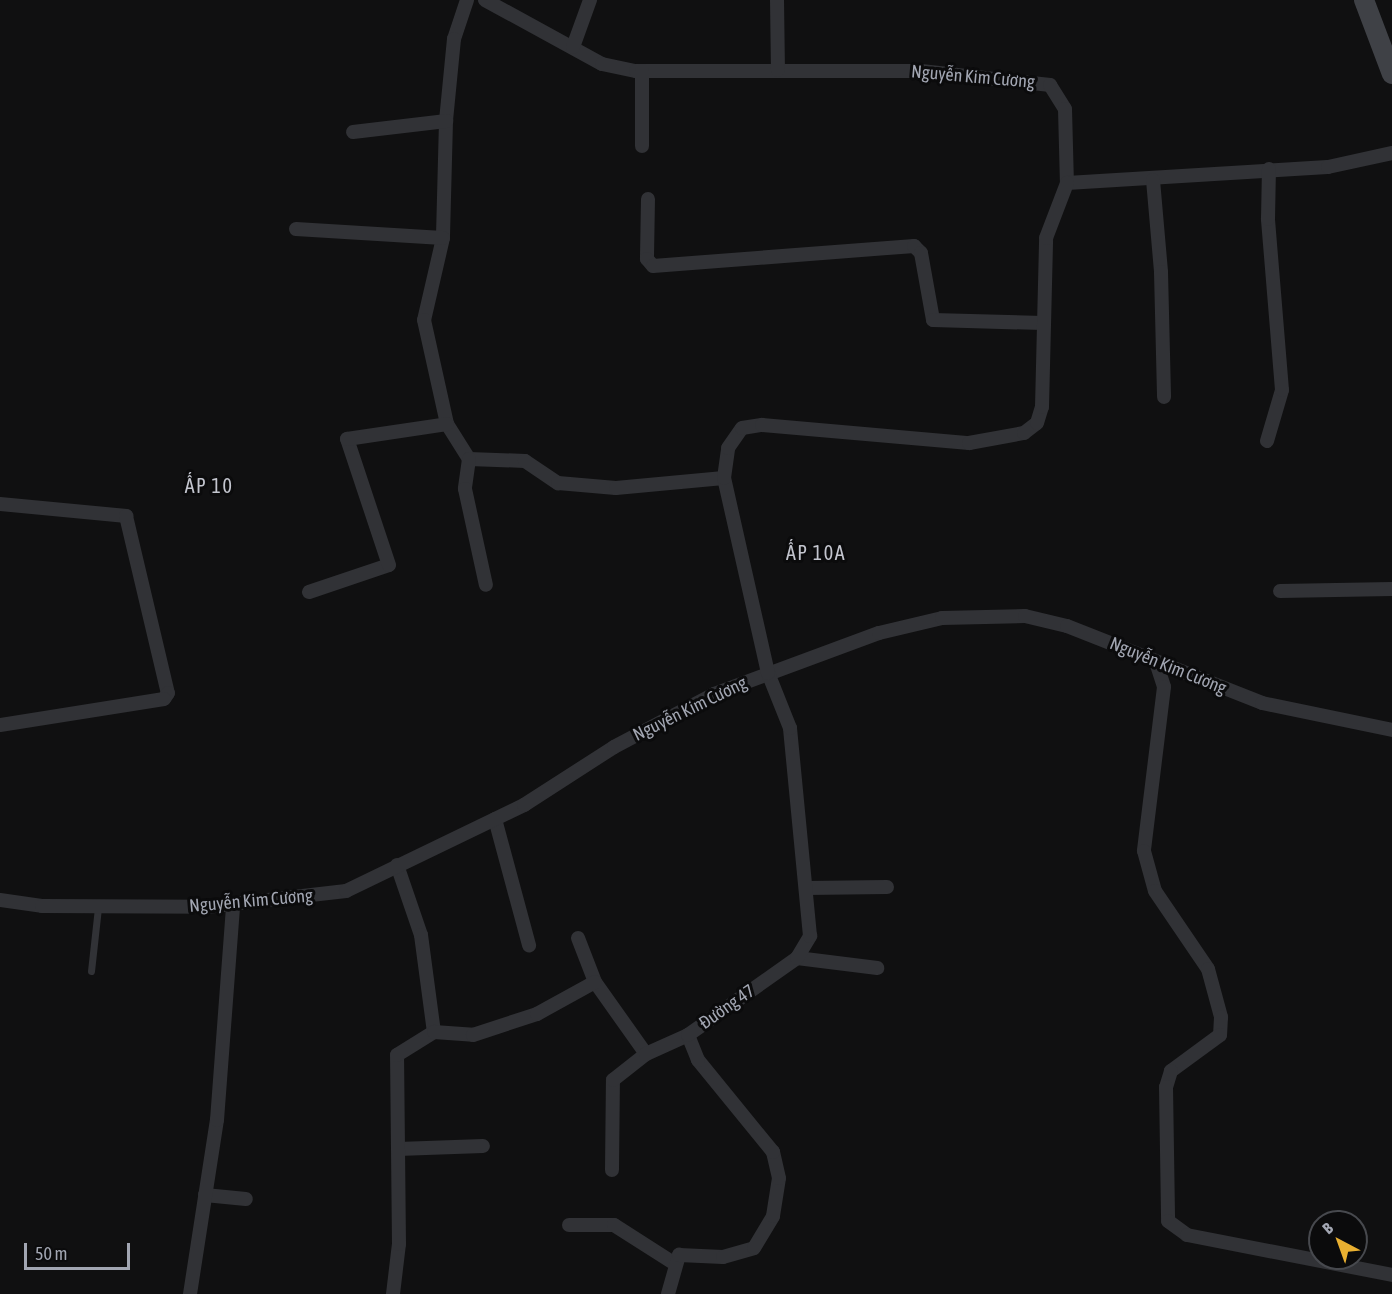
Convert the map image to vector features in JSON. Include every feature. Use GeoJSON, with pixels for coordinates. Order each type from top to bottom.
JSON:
{"type":"FeatureCollection","features":[{"type":"Feature","properties":{"kind":"main road"},"geometry":{"type":"LineString","coordinates":[[1364,0],[1388,52],[1392,74]]}},
{"type":"Feature","properties":{"kind":"street"},"geometry":{"type":"LineString","coordinates":[[467,0],[454,39],[446,121],[444,238],[424,320],[447,424],[469,459],[465,489],[486,585]]}},
{"type":"Feature","properties":{"kind":"street","name":"Nguyễn Kim Cương"},"geometry":{"type":"LineString","coordinates":[[485,0],[602,64],[642,71],[921,71],[1050,86],[1065,109],[1067,183]]}},
{"type":"Feature","properties":{"kind":"street"},"geometry":{"type":"LineString","coordinates":[[573,47],[590,0]]}},
{"type":"Feature","properties":{"kind":"street"},"geometry":{"type":"LineString","coordinates":[[777,0],[778,70]]}},
{"type":"Feature","properties":{"kind":"street"},"geometry":{"type":"LineString","coordinates":[[642,71],[642,146]]}},
{"type":"Feature","properties":{"kind":"street"},"geometry":{"type":"LineString","coordinates":[[353,132],[446,121]]}},
{"type":"Feature","properties":{"kind":"street"},"geometry":{"type":"LineString","coordinates":[[469,459],[525,461],[558,483],[616,488],[724,478],[728,448],[742,428],[762,425],[969,443],[1024,434],[1037,423],[1042,406],[1046,238],[1067,183],[1152,180],[1269,169],[1328,167],[1392,153]]}},
{"type":"Feature","properties":{"kind":"street"},"geometry":{"type":"LineString","coordinates":[[1268,441],[1282,390],[1268,219],[1269,169]]}},
{"type":"Feature","properties":{"kind":"street"},"geometry":{"type":"LineString","coordinates":[[1152,180],[1161,272],[1164,397]]}},
{"type":"Feature","properties":{"kind":"street"},"geometry":{"type":"LineString","coordinates":[[648,199],[647,259],[653,266],[914,246],[921,253],[933,320],[1043,323]]}},
{"type":"Feature","properties":{"kind":"street"},"geometry":{"type":"LineString","coordinates":[[296,230],[444,238]]}},
{"type":"Feature","properties":{"kind":"street"},"geometry":{"type":"LineString","coordinates":[[309,592],[389,565],[348,440],[447,424]]}},
{"type":"Feature","properties":{"kind":"street","name":"Đường 47"},"geometry":{"type":"LineString","coordinates":[[672,1262],[679,1255],[723,1257],[754,1248],[773,1216],[779,1178],[773,1152],[698,1060],[688,1035],[797,958],[810,936],[790,728],[768,673],[724,478]]}},
{"type":"Feature","properties":{"kind":"street"},"geometry":{"type":"LineString","coordinates":[[0,504],[126,516],[168,693],[164,699],[0,725]]}},
{"type":"Feature","properties":{"kind":"street"},"geometry":{"type":"LineString","coordinates":[[1280,591],[1392,589]]}},
{"type":"Feature","properties":{"kind":"street","name":"Nguyễn Kim Cương"},"geometry":{"type":"LineString","coordinates":[[0,900],[98,908],[233,905],[346,891],[495,819],[679,710],[768,673],[879,633],[986,614],[1067,626],[1262,703],[1392,730]]}},
{"type":"Feature","properties":{"kind":"street"},"geometry":{"type":"LineString","coordinates":[[1156,662],[1164,687],[1144,851],[1155,891],[1208,969],[1221,1017],[1220,1035],[1171,1071],[1166,1087],[1168,1221],[1186,1235],[1392,1275]]}},
{"type":"Feature","properties":{"kind":"street"},"geometry":{"type":"LineString","coordinates":[[495,819],[529,945]]}},
{"type":"Feature","properties":{"kind":"street"},"geometry":{"type":"LineString","coordinates":[[397,865],[421,935],[434,1032]]}},
{"type":"Feature","properties":{"kind":"street"},"geometry":{"type":"LineString","coordinates":[[807,888],[887,887]]}},
{"type":"Feature","properties":{"kind":"street"},"geometry":{"type":"LineString","coordinates":[[190,1294],[217,1120],[233,905]]}},
{"type":"Feature","properties":{"kind":"street"},"geometry":{"type":"LineString","coordinates":[[578,938],[595,982],[646,1054]]}},
{"type":"Feature","properties":{"kind":"street"},"geometry":{"type":"LineString","coordinates":[[797,958],[877,968]]}},
{"type":"Feature","properties":{"kind":"street"},"geometry":{"type":"LineString","coordinates":[[393,1294],[398,1149],[397,1055],[434,1032],[473,1035],[537,1014],[595,982]]}},
{"type":"Feature","properties":{"kind":"street"},"geometry":{"type":"LineString","coordinates":[[612,1170],[613,1080],[646,1054],[688,1035]]}},
{"type":"Feature","properties":{"kind":"street"},"geometry":{"type":"LineString","coordinates":[[398,1149],[483,1146]]}},
{"type":"Feature","properties":{"kind":"street"},"geometry":{"type":"LineString","coordinates":[[205,1195],[246,1199]]}},
{"type":"Feature","properties":{"kind":"street"},"geometry":{"type":"LineString","coordinates":[[569,1225],[614,1225],[672,1262],[668,1294]]}},
{"type":"Feature","properties":{"kind":"lane"},"geometry":{"type":"LineString","coordinates":[[91,971],[98,908]]}},
{"type":"Feature","properties":{"kind":"district","name":"ẤP 10"},"geometry":{"type":"Point","coordinates":[209,485]}},
{"type":"Feature","properties":{"kind":"district","name":"ẤP 10A"},"geometry":{"type":"Point","coordinates":[816,552]}}]}
